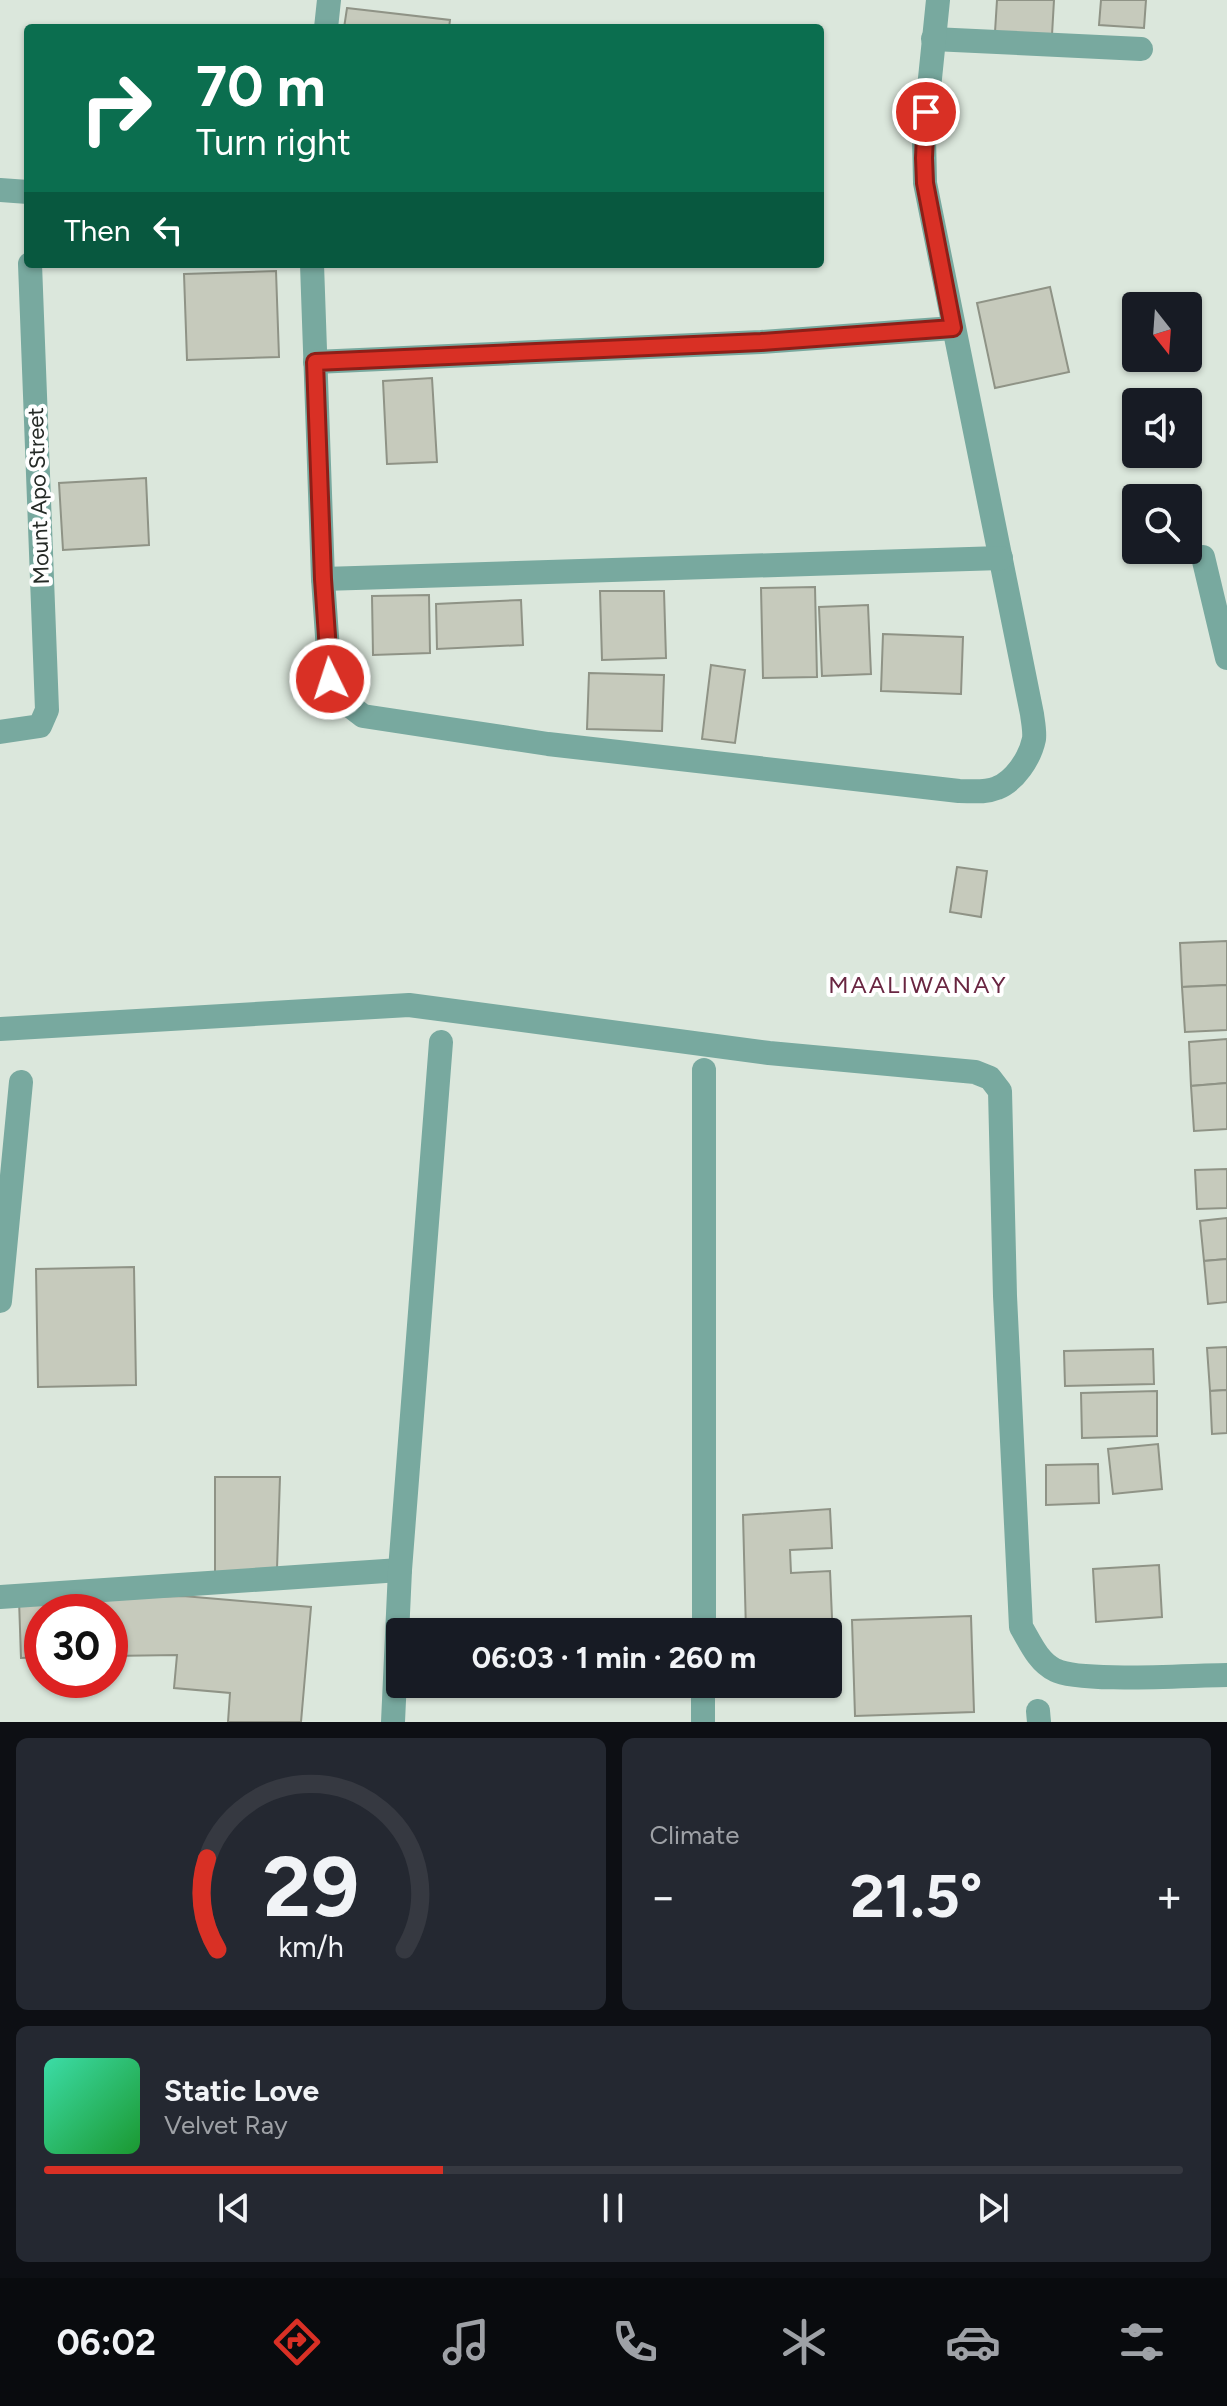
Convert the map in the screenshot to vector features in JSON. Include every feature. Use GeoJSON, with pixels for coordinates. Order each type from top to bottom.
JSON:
{"type":"FeatureCollection","features":[{"type":"Feature","properties":{"kind":"street"},"geometry":{"type":"LineString","coordinates":[[326,24],[329,0]]}},
{"type":"Feature","properties":{"kind":"street"},"geometry":{"type":"LineString","coordinates":[[312,268],[323,579],[330,679],[341,699],[363,716],[548,744],[959,791],[985,791],[1007,783],[1021,768],[1034,738],[1032,714],[924,171],[924,137],[938,0]]}},
{"type":"Feature","properties":{"kind":"street"},"geometry":{"type":"LineString","coordinates":[[933,39],[1141,49]]}},
{"type":"Feature","properties":{"kind":"street"},"geometry":{"type":"LineString","coordinates":[[0,190],[24,192]]}},
{"type":"Feature","properties":{"kind":"street","name":"Mount Apo Street"},"geometry":{"type":"LineString","coordinates":[[0,732],[40,726],[47,710],[30,268]]}},
{"type":"Feature","properties":{"kind":"street"},"geometry":{"type":"LineString","coordinates":[[315,362],[761,342],[953,328]]}},
{"type":"Feature","properties":{"kind":"street"},"geometry":{"type":"LineString","coordinates":[[1203,557],[1223,628],[1227,658]]}},
{"type":"Feature","properties":{"kind":"street"},"geometry":{"type":"LineString","coordinates":[[323,579],[1001,558]]}},
{"type":"Feature","properties":{"kind":"street"},"geometry":{"type":"LineString","coordinates":[[0,1029],[409,1005],[769,1053],[975,1072],[990,1078],[1000,1091],[1006,1312],[1021,1627],[1036,1654],[1055,1670],[1083,1676],[1227,1675]]}},
{"type":"Feature","properties":{"kind":"street"},"geometry":{"type":"LineString","coordinates":[[393,1722],[400,1570],[441,1042]]}},
{"type":"Feature","properties":{"kind":"street"},"geometry":{"type":"LineString","coordinates":[[704,1070],[704,1618]]}},
{"type":"Feature","properties":{"kind":"street"},"geometry":{"type":"LineString","coordinates":[[0,1301],[21,1082]]}},
{"type":"Feature","properties":{"kind":"street"},"geometry":{"type":"LineString","coordinates":[[0,1597],[400,1570]]}},
{"type":"Feature","properties":{"kind":"street"},"geometry":{"type":"LineString","coordinates":[[703,1698],[703,1722]]}},
{"type":"Feature","properties":{"kind":"building"},"geometry":{"type":"Polygon","coordinates":[[[997,0],[1054,0],[1052,35],[995,32],[997,0]]]}},
{"type":"Feature","properties":{"kind":"building"},"geometry":{"type":"Polygon","coordinates":[[[1101,0],[1146,0],[1144,28],[1099,25],[1101,0]]]}},
{"type":"Feature","properties":{"kind":"building"},"geometry":{"type":"Polygon","coordinates":[[[347,8],[450,20],[450,24],[345,24],[347,8]]]}},
{"type":"Feature","properties":{"kind":"building"},"geometry":{"type":"Polygon","coordinates":[[[276,271],[279,357],[187,360],[184,274],[276,271]]]}},
{"type":"Feature","properties":{"kind":"building"},"geometry":{"type":"Polygon","coordinates":[[[1050,287],[1069,372],[995,388],[977,303],[1050,287]]]}},
{"type":"Feature","properties":{"kind":"building"},"geometry":{"type":"Polygon","coordinates":[[[432,378],[437,462],[387,464],[383,381],[432,378]]]}},
{"type":"Feature","properties":{"kind":"building"},"geometry":{"type":"Polygon","coordinates":[[[146,478],[149,545],[63,550],[59,483],[146,478]]]}},
{"type":"Feature","properties":{"kind":"building"},"geometry":{"type":"Polygon","coordinates":[[[815,587],[817,677],[763,678],[761,588],[815,587]]]}},
{"type":"Feature","properties":{"kind":"building"},"geometry":{"type":"Polygon","coordinates":[[[600,591],[664,591],[666,658],[602,660],[600,591]]]}},
{"type":"Feature","properties":{"kind":"building"},"geometry":{"type":"Polygon","coordinates":[[[429,595],[430,653],[373,655],[372,596],[429,595]]]}},
{"type":"Feature","properties":{"kind":"building"},"geometry":{"type":"Polygon","coordinates":[[[521,600],[523,645],[437,649],[436,604],[521,600]]]}},
{"type":"Feature","properties":{"kind":"building"},"geometry":{"type":"Polygon","coordinates":[[[868,605],[871,674],[822,676],[819,607],[868,605]]]}},
{"type":"Feature","properties":{"kind":"building"},"geometry":{"type":"Polygon","coordinates":[[[883,634],[963,637],[961,694],[881,691],[883,634]]]}},
{"type":"Feature","properties":{"kind":"building"},"geometry":{"type":"Polygon","coordinates":[[[711,665],[745,670],[735,743],[702,739],[711,665]]]}},
{"type":"Feature","properties":{"kind":"building"},"geometry":{"type":"Polygon","coordinates":[[[589,673],[664,675],[662,731],[587,729],[589,673]]]}},
{"type":"Feature","properties":{"kind":"building"},"geometry":{"type":"Polygon","coordinates":[[[957,867],[987,871],[981,917],[950,912],[957,867]]]}},
{"type":"Feature","properties":{"kind":"building"},"geometry":{"type":"Polygon","coordinates":[[[1227,941],[1227,985],[1182,987],[1180,943],[1227,941]]]}},
{"type":"Feature","properties":{"kind":"building"},"geometry":{"type":"Polygon","coordinates":[[[1227,985],[1227,1030],[1185,1032],[1182,987],[1227,985]]]}},
{"type":"Feature","properties":{"kind":"building"},"geometry":{"type":"Polygon","coordinates":[[[1227,1039],[1227,1083],[1191,1086],[1189,1042],[1227,1039]]]}},
{"type":"Feature","properties":{"kind":"building"},"geometry":{"type":"Polygon","coordinates":[[[1227,1083],[1227,1129],[1194,1131],[1191,1086],[1227,1083]]]}},
{"type":"Feature","properties":{"kind":"building"},"geometry":{"type":"Polygon","coordinates":[[[1227,1169],[1227,1208],[1197,1209],[1195,1170],[1227,1169]]]}},
{"type":"Feature","properties":{"kind":"building"},"geometry":{"type":"Polygon","coordinates":[[[1227,1218],[1227,1259],[1204,1261],[1200,1221],[1227,1218]]]}},
{"type":"Feature","properties":{"kind":"building"},"geometry":{"type":"Polygon","coordinates":[[[1227,1259],[1227,1302],[1208,1304],[1204,1261],[1227,1259]]]}},
{"type":"Feature","properties":{"kind":"building"},"geometry":{"type":"Polygon","coordinates":[[[134,1267],[136,1385],[38,1387],[36,1269],[134,1267]]]}},
{"type":"Feature","properties":{"kind":"building"},"geometry":{"type":"Polygon","coordinates":[[[1227,1347],[1227,1390],[1210,1391],[1207,1348],[1227,1347]]]}},
{"type":"Feature","properties":{"kind":"building"},"geometry":{"type":"Polygon","coordinates":[[[1153,1349],[1154,1384],[1065,1386],[1064,1351],[1153,1349]]]}},
{"type":"Feature","properties":{"kind":"building"},"geometry":{"type":"Polygon","coordinates":[[[1227,1390],[1227,1433],[1212,1434],[1210,1391],[1227,1390]]]}},
{"type":"Feature","properties":{"kind":"building"},"geometry":{"type":"Polygon","coordinates":[[[1157,1391],[1157,1436],[1082,1438],[1081,1393],[1157,1391]]]}},
{"type":"Feature","properties":{"kind":"building"},"geometry":{"type":"Polygon","coordinates":[[[1158,1444],[1162,1489],[1113,1494],[1108,1449],[1158,1444]]]}},
{"type":"Feature","properties":{"kind":"building"},"geometry":{"type":"Polygon","coordinates":[[[1098,1464],[1099,1503],[1046,1505],[1046,1465],[1098,1464]]]}},
{"type":"Feature","properties":{"kind":"building"},"geometry":{"type":"Polygon","coordinates":[[[215,1477],[280,1477],[277,1569],[215,1573],[215,1477]]]}},
{"type":"Feature","properties":{"kind":"building"},"geometry":{"type":"Polygon","coordinates":[[[830,1509],[832,1548],[790,1550],[791,1573],[830,1571],[832,1618],[746,1618],[743,1515],[830,1509]]]}},
{"type":"Feature","properties":{"kind":"building"},"geometry":{"type":"Polygon","coordinates":[[[1159,1565],[1162,1617],[1096,1622],[1093,1569],[1159,1565]]]}},
{"type":"Feature","properties":{"kind":"building"},"geometry":{"type":"Polygon","coordinates":[[[183,1596],[311,1607],[301,1722],[228,1722],[230,1693],[174,1688],[177,1655],[128,1656],[128,1597],[183,1596]]]}},
{"type":"Feature","properties":{"kind":"building"},"geometry":{"type":"Polygon","coordinates":[[[19,1600],[24,1600],[24,1658],[21,1658],[19,1600]]]}},
{"type":"Feature","properties":{"kind":"building"},"geometry":{"type":"Polygon","coordinates":[[[971,1616],[974,1712],[855,1716],[852,1620],[971,1616]]]}},
{"type":"Feature","properties":{"kind":"district","name":"MAALIWANAY"},"geometry":{"type":"Point","coordinates":[918,985]}},
{"type":"Feature","properties":{"kind":"route"},"geometry":{"type":"LineString","coordinates":[[330,679],[315,362],[761,342],[953,328],[925,183],[926,112]]}}]}
